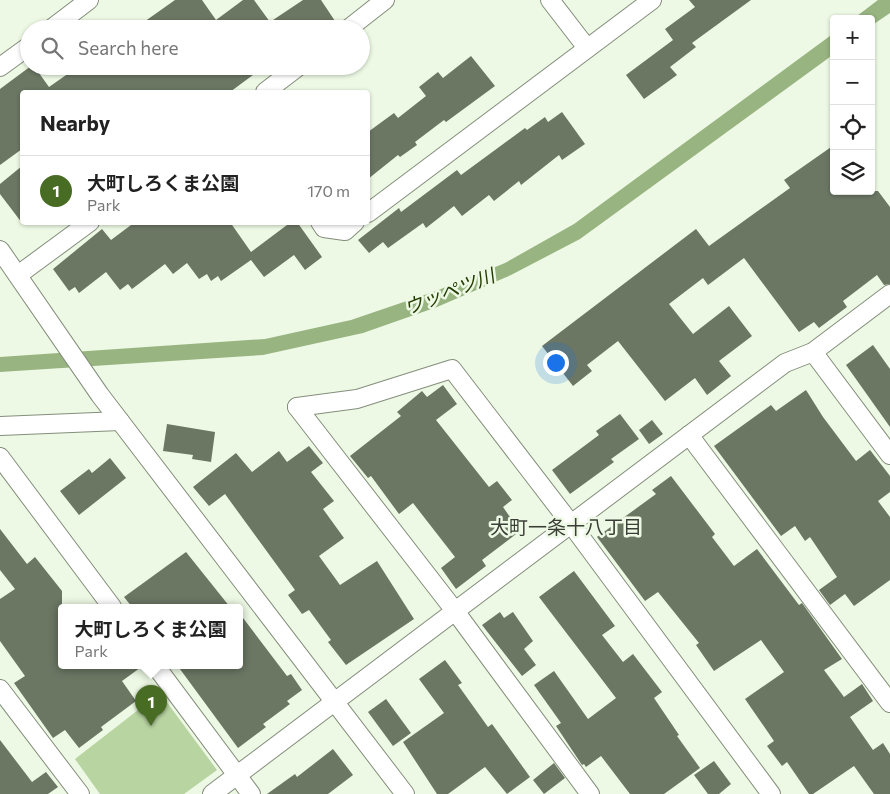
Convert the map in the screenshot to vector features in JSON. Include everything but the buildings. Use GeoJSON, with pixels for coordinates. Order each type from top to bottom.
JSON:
{"type":"FeatureCollection","features":[{"type":"Feature","properties":{"kind":"street"},"geometry":{"type":"LineString","coordinates":[[63,20],[89,0]]}},
{"type":"Feature","properties":{"kind":"street"},"geometry":{"type":"LineString","coordinates":[[359,20],[385,0]]}},
{"type":"Feature","properties":{"kind":"street"},"geometry":{"type":"LineString","coordinates":[[550,0],[587,48]]}},
{"type":"Feature","properties":{"kind":"street"},"geometry":{"type":"LineString","coordinates":[[370,212],[652,0]]}},
{"type":"Feature","properties":{"kind":"street"},"geometry":{"type":"LineString","coordinates":[[0,67],[20,53]]}},
{"type":"Feature","properties":{"kind":"street"},"geometry":{"type":"LineString","coordinates":[[268,90],[287,75]]}},
{"type":"Feature","properties":{"kind":"street"},"geometry":{"type":"LineString","coordinates":[[18,275],[86,225]]}},
{"type":"Feature","properties":{"kind":"street"},"geometry":{"type":"LineString","coordinates":[[322,225],[324,228],[345,231],[352,225]]}},
{"type":"Feature","properties":{"kind":"street"},"geometry":{"type":"LineString","coordinates":[[0,250],[100,395],[404,794]]}},
{"type":"Feature","properties":{"kind":"street"},"geometry":{"type":"LineString","coordinates":[[212,794],[786,363],[812,352],[890,294]]}},
{"type":"Feature","properties":{"kind":"street"},"geometry":{"type":"LineString","coordinates":[[812,352],[890,454]]}},
{"type":"Feature","properties":{"kind":"street"},"geometry":{"type":"LineString","coordinates":[[590,794],[455,611],[297,406],[357,399],[452,369],[571,524],[771,794]]}},
{"type":"Feature","properties":{"kind":"street"},"geometry":{"type":"LineString","coordinates":[[0,426],[120,421]]}},
{"type":"Feature","properties":{"kind":"street"},"geometry":{"type":"LineString","coordinates":[[689,435],[890,703]]}},
{"type":"Feature","properties":{"kind":"street"},"geometry":{"type":"LineString","coordinates":[[0,457],[110,604]]}},
{"type":"Feature","properties":{"kind":"street"},"geometry":{"type":"LineString","coordinates":[[158,669],[251,794]]}},
{"type":"Feature","properties":{"kind":"street"},"geometry":{"type":"LineString","coordinates":[[0,688],[80,794]]}},
{"type":"Feature","properties":{"kind":"shaded area"},"geometry":{"type":"Polygon","coordinates":[[[160,693],[217,770],[184,794],[100,794],[75,759],[160,693]]]}},
{"type":"Feature","properties":{"kind":"water"},"geometry":{"type":"Polygon","coordinates":[[[878,0],[890,0],[890,13],[875,23],[875,15],[858,15],[878,0]]]}},
{"type":"Feature","properties":{"kind":"water","name":"ウッペツ川"},"geometry":{"type":"Polygon","coordinates":[[[830,36],[830,57],[580,239],[511,275],[437,307],[363,333],[263,355],[0,372],[0,357],[265,339],[351,320],[436,291],[505,263],[574,224],[830,36]]]}},
{"type":"Feature","properties":{"kind":"place","name":"大町しろくま公園"},"geometry":{"type":"Point","coordinates":[151,726]}},
{"type":"Feature","properties":{"kind":"district","name":"大町一条十八丁目"},"geometry":{"type":"Point","coordinates":[566,526]}}]}
